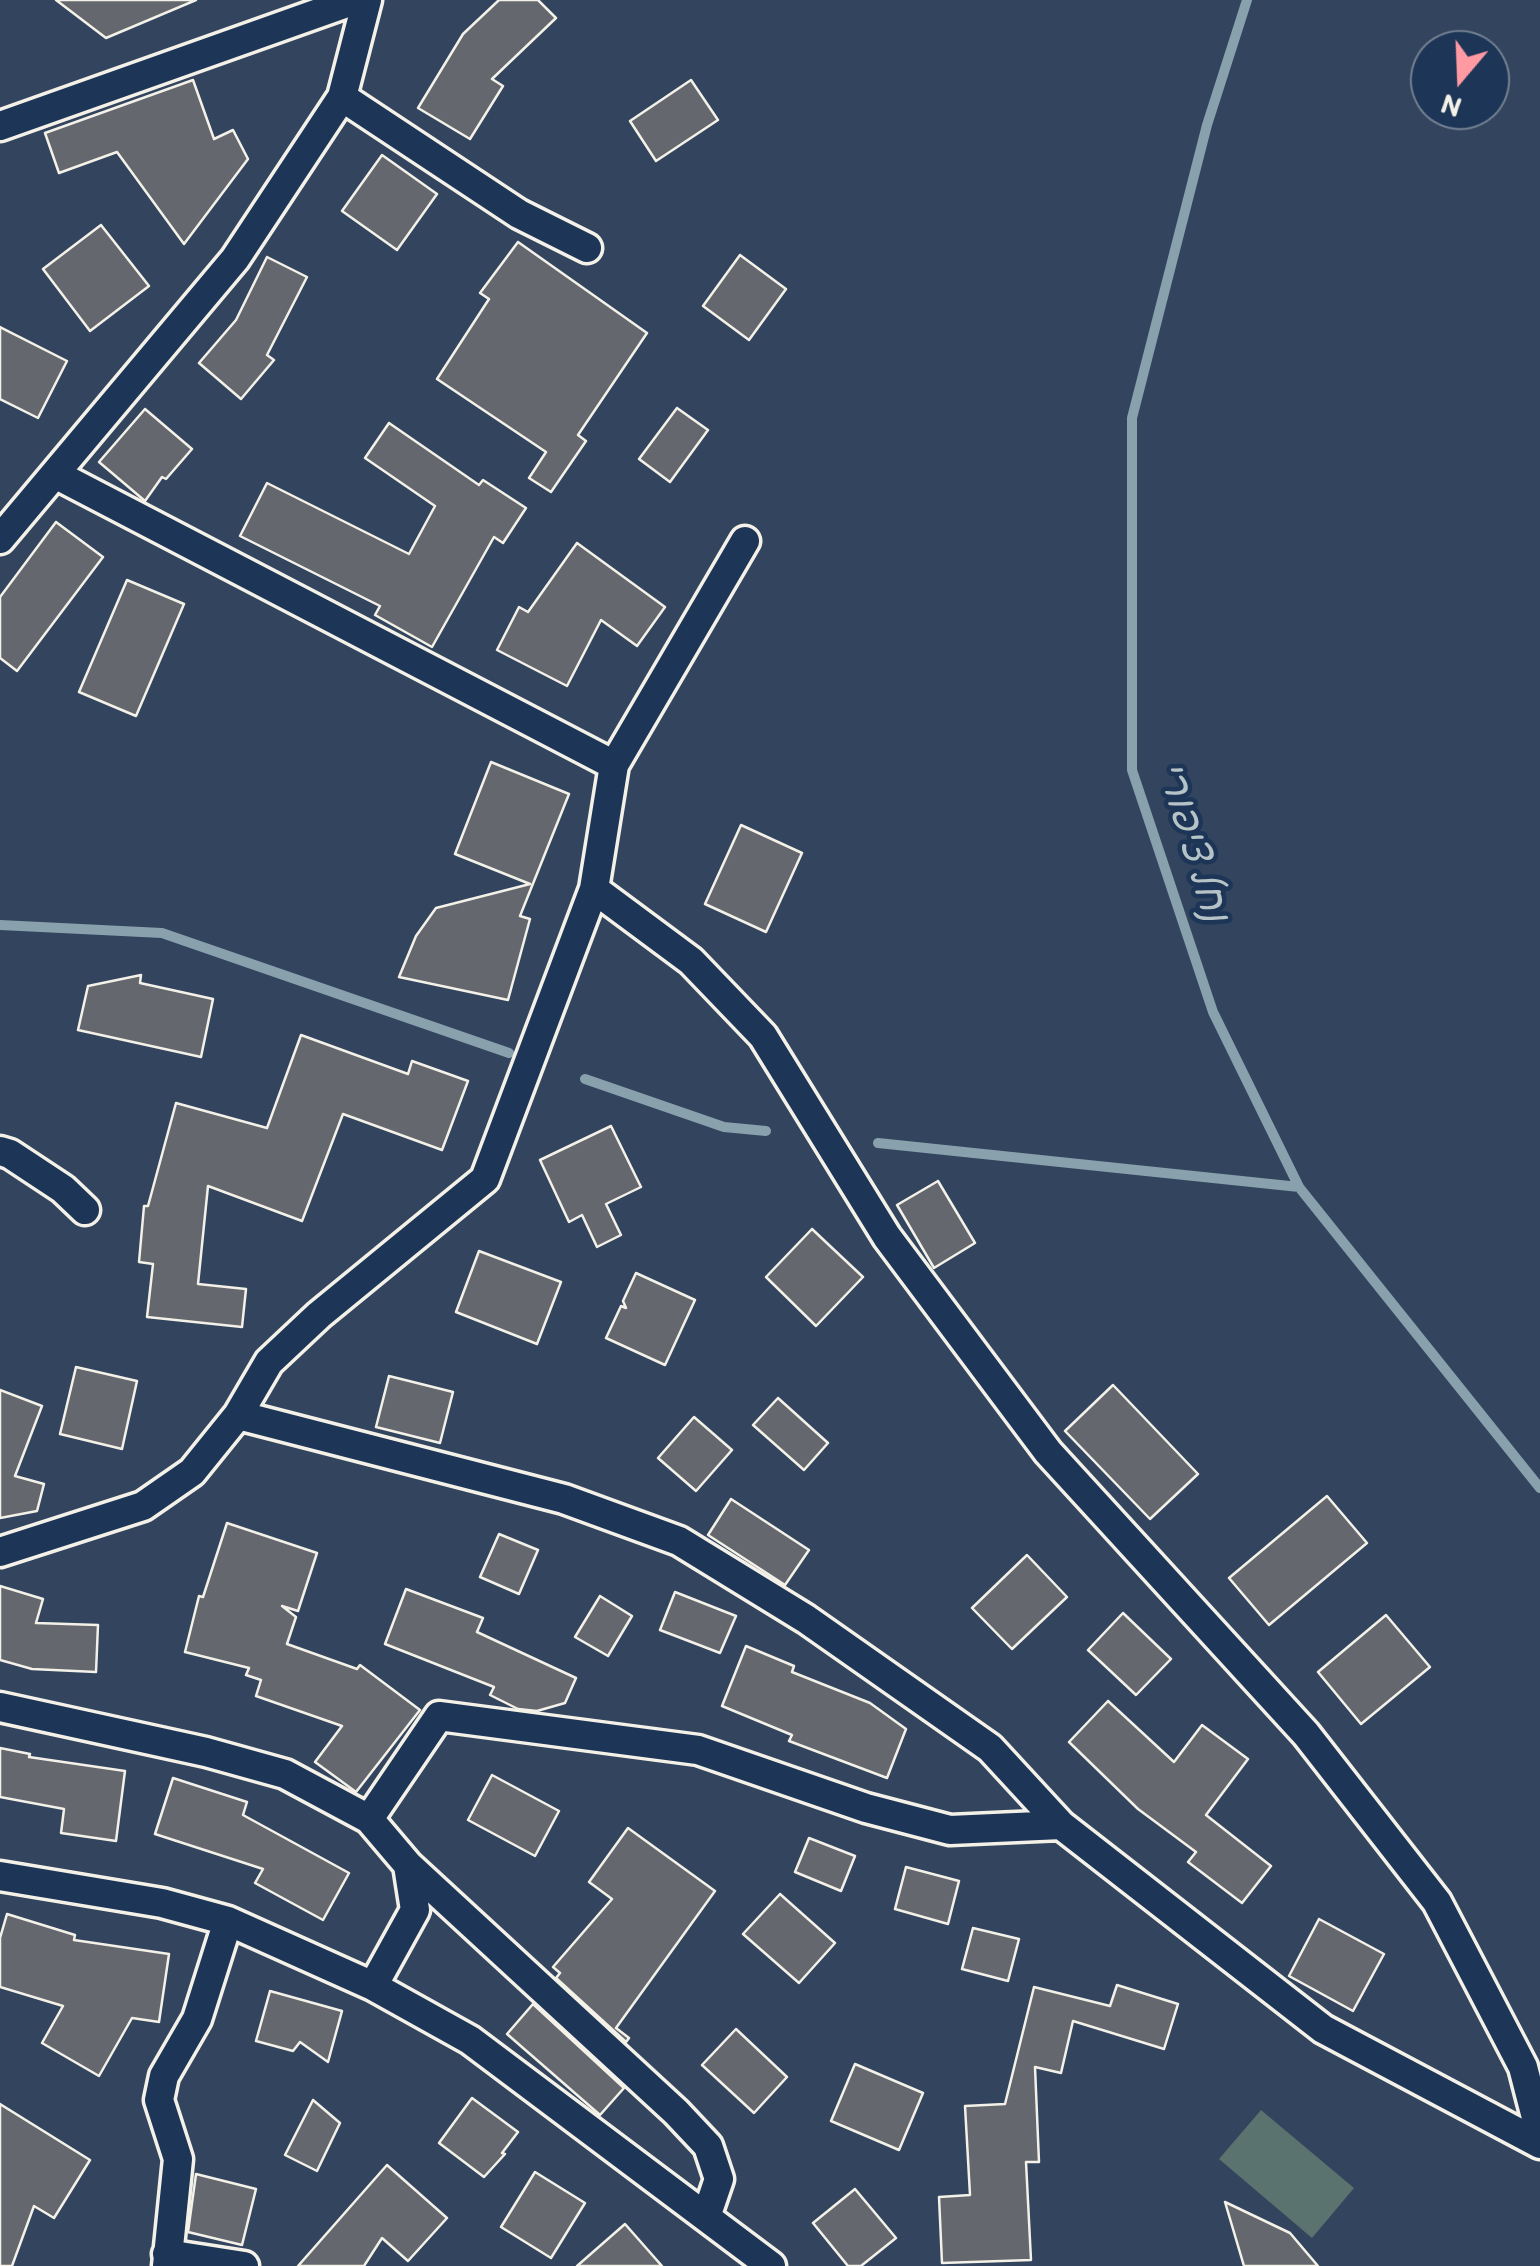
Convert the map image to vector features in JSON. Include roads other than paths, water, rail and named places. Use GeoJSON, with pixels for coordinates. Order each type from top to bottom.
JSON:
{"type":"FeatureCollection","features":[{"type":"Feature","properties":{"kind":"street"},"geometry":{"type":"LineString","coordinates":[[0,126],[355,0]]}},
{"type":"Feature","properties":{"kind":"street"},"geometry":{"type":"LineString","coordinates":[[0,539],[234,258],[342,97],[367,0]]}},
{"type":"Feature","properties":{"kind":"street"},"geometry":{"type":"LineString","coordinates":[[342,97],[518,214],[587,248]]}},
{"type":"Feature","properties":{"kind":"street"},"geometry":{"type":"LineString","coordinates":[[57,474],[614,765]]}},
{"type":"Feature","properties":{"kind":"street"},"geometry":{"type":"LineString","coordinates":[[0,1552],[143,1506],[192,1472],[238,1415],[269,1362],[318,1315],[485,1180],[594,889],[614,765],[745,542]]}},
{"type":"Feature","properties":{"kind":"street"},"geometry":{"type":"LineString","coordinates":[[594,889],[690,961],[764,1036],[887,1236],[1048,1452],[1306,1734],[1437,1902],[1523,2067],[1540,2133]]}},
{"type":"Feature","properties":{"kind":"street"},"geometry":{"type":"LineString","coordinates":[[0,1151],[63,1189],[85,1210]]}},
{"type":"Feature","properties":{"kind":"street"},"geometry":{"type":"LineString","coordinates":[[238,1415],[564,1499],[679,1541],[806,1620],[990,1748],[1061,1826],[1323,2029],[1540,2144]]}},
{"type":"Feature","properties":{"kind":"street"},"geometry":{"type":"LineString","coordinates":[[0,1707],[206,1752],[286,1774],[368,1819],[408,1864],[708,2146],[719,2178],[706,2217]]}},
{"type":"Feature","properties":{"kind":"street"},"geometry":{"type":"LineString","coordinates":[[368,1819],[438,1716],[698,1750],[866,1808],[950,1830],[1061,1826]]}},
{"type":"Feature","properties":{"kind":"street"},"geometry":{"type":"LineString","coordinates":[[373,1986],[415,1910],[408,1864]]}},
{"type":"Feature","properties":{"kind":"street"},"geometry":{"type":"LineString","coordinates":[[0,1876],[162,1903],[228,1921],[373,1986],[470,2040],[771,2266]]}},
{"type":"Feature","properties":{"kind":"street"},"geometry":{"type":"LineString","coordinates":[[228,1921],[197,2019],[164,2076],[159,2100],[178,2158],[167,2260],[244,2266]]}},
{"type":"Feature","properties":{"kind":"waterway","name":"נחל ציפורי"},"geometry":{"type":"LineString","coordinates":[[1247,0],[1207,125],[1132,418],[1132,770],[1213,1012],[1299,1187],[1540,1488]]}},
{"type":"Feature","properties":{"kind":"waterway"},"geometry":{"type":"LineString","coordinates":[[0,925],[162,933],[509,1053]]}},
{"type":"Feature","properties":{"kind":"waterway"},"geometry":{"type":"LineString","coordinates":[[585,1079],[724,1127],[766,1131]]}},
{"type":"Feature","properties":{"kind":"waterway"},"geometry":{"type":"LineString","coordinates":[[878,1143],[1299,1187]]}}]}
